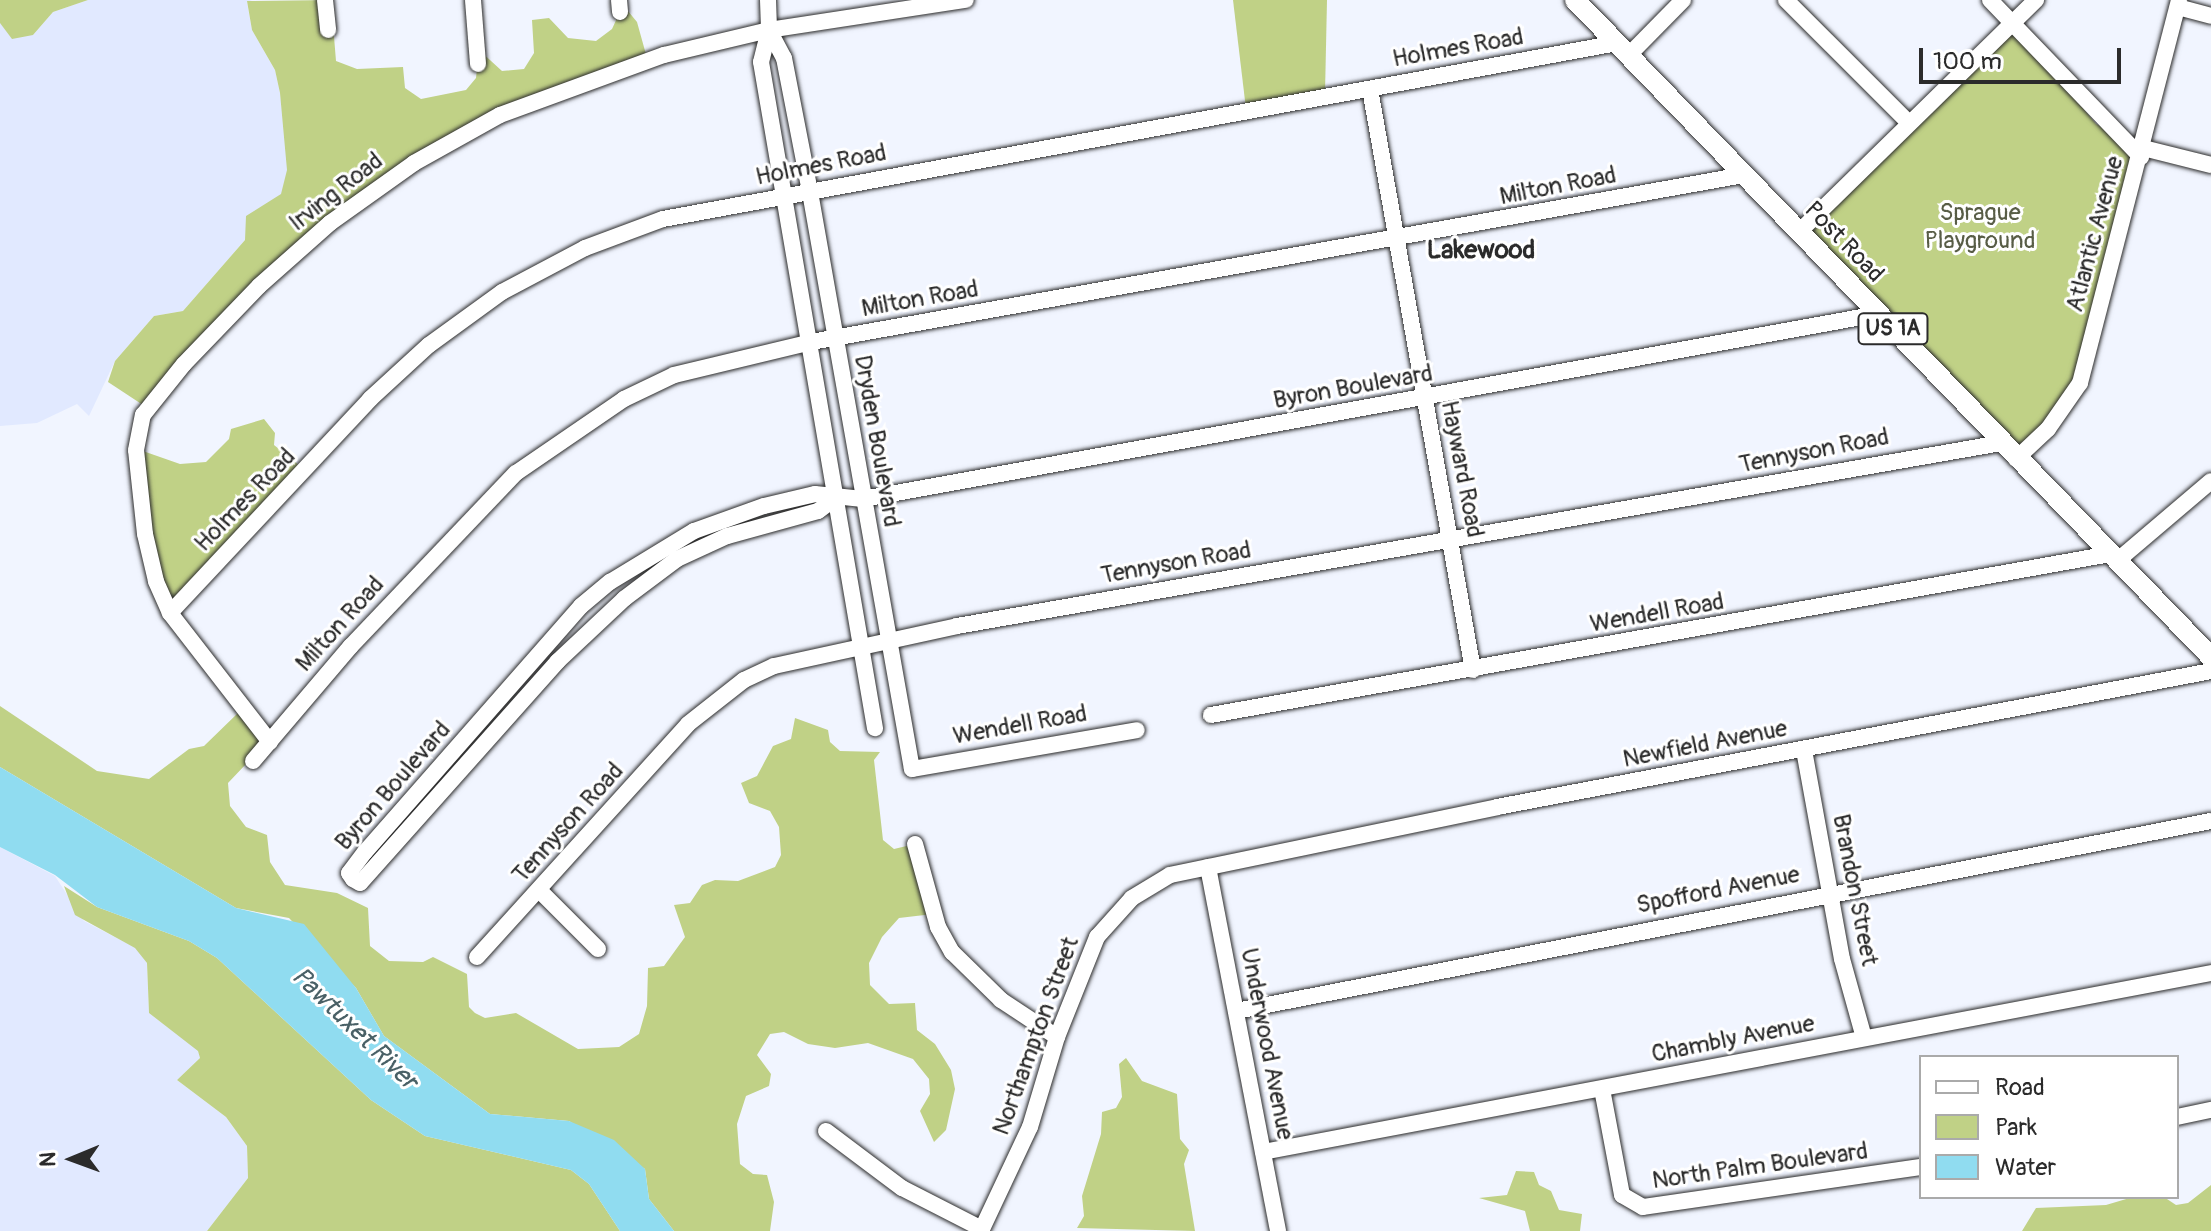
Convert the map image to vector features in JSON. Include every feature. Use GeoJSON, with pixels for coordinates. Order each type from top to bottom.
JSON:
{"type":"FeatureCollection","features":[{"type":"Feature","properties":{"kind":"main road","name":"Post Road"},"geometry":{"type":"LineString","coordinates":[[1575,0],[2211,657]]}},
{"type":"Feature","properties":{"kind":"street"},"geometry":{"type":"LineString","coordinates":[[325,0],[328,30]]}},
{"type":"Feature","properties":{"kind":"street"},"geometry":{"type":"LineString","coordinates":[[473,0],[478,64]]}},
{"type":"Feature","properties":{"kind":"street","name":"Dryden Boulevard"},"geometry":{"type":"LineString","coordinates":[[768,0],[769,30],[761,62],[875,728]]}},
{"type":"Feature","properties":{"kind":"street","name":"Irving Road"},"geometry":{"type":"LineString","coordinates":[[270,742],[170,613],[156,581],[138,493],[136,450],[143,415],[259,286],[330,223],[414,163],[500,115],[664,55],[769,30],[966,0]]}},
{"type":"Feature","properties":{"kind":"street"},"geometry":{"type":"LineString","coordinates":[[1623,49],[1683,0]]}},
{"type":"Feature","properties":{"kind":"street"},"geometry":{"type":"LineString","coordinates":[[1786,0],[1909,123]]}},
{"type":"Feature","properties":{"kind":"street"},"geometry":{"type":"LineString","coordinates":[[1990,0],[2142,152],[2211,165]]}},
{"type":"Feature","properties":{"kind":"street"},"geometry":{"type":"LineString","coordinates":[[1799,232],[2036,0]]}},
{"type":"Feature","properties":{"kind":"street"},"geometry":{"type":"LineString","coordinates":[[2178,3],[2211,16]]}},
{"type":"Feature","properties":{"kind":"street","name":"Atlantic Avenue"},"geometry":{"type":"LineString","coordinates":[[2016,459],[2048,429],[2080,383],[2178,3]]}},
{"type":"Feature","properties":{"kind":"street","name":"Dryden Boulevard"},"geometry":{"type":"LineString","coordinates":[[769,30],[784,58],[810,192],[912,769]]}},
{"type":"Feature","properties":{"kind":"street","name":"Holmes Road"},"geometry":{"type":"LineString","coordinates":[[170,613],[370,399],[429,345],[502,292],[585,248],[663,219],[1370,89],[1623,49]]}},
{"type":"Feature","properties":{"kind":"street","name":"Hayward Road"},"geometry":{"type":"LineString","coordinates":[[1370,89],[1394,240],[1452,541],[1473,670]]}},
{"type":"Feature","properties":{"kind":"street","name":"Milton Road"},"geometry":{"type":"LineString","coordinates":[[253,761],[351,646],[516,473],[624,399],[674,375],[811,342],[1744,175]]}},
{"type":"Feature","properties":{"kind":"street","name":"Byron Boulevard"},"geometry":{"type":"LineString","coordinates":[[834,499],[818,511],[727,536],[677,559],[635,591],[593,625],[360,883],[353,879],[349,873],[365,852],[581,606],[623,574],[694,531],[764,506],[815,494],[834,499],[863,499],[1878,314]]}},
{"type":"Feature","properties":{"kind":"street","name":"Tennyson Road"},"geometry":{"type":"LineString","coordinates":[[477,957],[688,724],[744,680],[774,666],[888,640],[2001,443]]}},
{"type":"Feature","properties":{"kind":"street"},"geometry":{"type":"LineString","coordinates":[[2113,557],[2211,481]]}},
{"type":"Feature","properties":{"kind":"street","name":"Wendell Road"},"geometry":{"type":"LineString","coordinates":[[1211,715],[2113,557]]}},
{"type":"Feature","properties":{"kind":"street"},"geometry":{"type":"LineString","coordinates":[[623,574],[635,591]]}},
{"type":"Feature","properties":{"kind":"street","name":"Newfield Avenue"},"geometry":{"type":"LineString","coordinates":[[1208,867],[2211,671]]}},
{"type":"Feature","properties":{"kind":"street"},"geometry":{"type":"LineString","coordinates":[[516,680],[529,693]]}},
{"type":"Feature","properties":{"kind":"street","name":"Wendell Road"},"geometry":{"type":"LineString","coordinates":[[912,769],[1137,730]]}},
{"type":"Feature","properties":{"kind":"street","name":"Brandon Street"},"geometry":{"type":"LineString","coordinates":[[1804,750],[1830,893],[1864,1038]]}},
{"type":"Feature","properties":{"kind":"street","name":"Spofford Avenue"},"geometry":{"type":"LineString","coordinates":[[1236,1011],[2211,821]]}},
{"type":"Feature","properties":{"kind":"street"},"geometry":{"type":"LineString","coordinates":[[915,844],[938,927],[952,952],[1001,1000],[1057,1037]]}},
{"type":"Feature","properties":{"kind":"street","name":"Underwood Avenue"},"geometry":{"type":"LineString","coordinates":[[1208,867],[1278,1231]]}},
{"type":"Feature","properties":{"kind":"street","name":"Northampton Street"},"geometry":{"type":"LineString","coordinates":[[982,1230],[1030,1127],[1083,965],[1116,913],[1170,875],[1208,867]]}},
{"type":"Feature","properties":{"kind":"street"},"geometry":{"type":"LineString","coordinates":[[540,891],[598,949]]}},
{"type":"Feature","properties":{"kind":"street","name":"Chambly Avenue"},"geometry":{"type":"LineString","coordinates":[[1263,1152],[2211,973]]}},
{"type":"Feature","properties":{"kind":"street","name":"North Palm Boulevard"},"geometry":{"type":"LineString","coordinates":[[1602,1089],[1622,1195],[1643,1207],[1919,1167]]}},
{"type":"Feature","properties":{"kind":"street"},"geometry":{"type":"LineString","coordinates":[[2179,1117],[2211,1110]]}},
{"type":"Feature","properties":{"kind":"street"},"geometry":{"type":"LineString","coordinates":[[826,1131],[860,1162],[982,1230]]}},
{"type":"Feature","properties":{"kind":"shaded area"},"geometry":{"type":"Polygon","coordinates":[[[88,0],[252,0],[247,2],[252,30],[275,70],[280,93],[289,165],[286,193],[183,311],[154,316],[115,361],[89,416],[77,404],[37,423],[0,426],[0,23],[33,35],[53,12],[88,0]]]}},
{"type":"Feature","properties":{"kind":"shaded area"},"geometry":{"type":"Polygon","coordinates":[[[0,847],[55,876],[84,921],[136,948],[147,963],[149,1013],[198,1050],[200,1058],[177,1080],[226,1117],[247,1146],[248,1178],[207,1231],[0,1231],[0,847]]]}},
{"type":"Feature","properties":{"kind":"green space"},"geometry":{"type":"Polygon","coordinates":[[[0,0],[88,0],[53,12],[33,35],[12,39],[0,23],[0,0]]]}},
{"type":"Feature","properties":{"kind":"green space"},"geometry":{"type":"Polygon","coordinates":[[[331,0],[336,61],[357,69],[403,67],[405,88],[421,99],[466,90],[476,78],[479,50],[502,71],[524,69],[534,53],[532,20],[549,18],[568,38],[596,41],[612,29],[623,5],[637,22],[647,58],[498,115],[327,223],[146,407],[108,382],[115,361],[154,316],[183,311],[245,240],[246,216],[281,194],[287,170],[275,70],[252,30],[247,1],[331,0]]]}},
{"type":"Feature","properties":{"kind":"green space"},"geometry":{"type":"Polygon","coordinates":[[[1233,0],[1327,0],[1325,93],[1246,109],[1233,0]]]}},
{"type":"Feature","properties":{"kind":"green space","name":"Sprague Playground"},"geometry":{"type":"Polygon","coordinates":[[[2012,22],[2096,124],[2140,146],[2079,382],[2020,455],[1800,234],[2012,22]]]}},
{"type":"Feature","properties":{"kind":"green space"},"geometry":{"type":"Polygon","coordinates":[[[264,419],[275,433],[274,445],[305,470],[170,610],[154,580],[140,450],[180,464],[206,462],[229,439],[231,429],[264,419]]]}},
{"type":"Feature","properties":{"kind":"green space"},"geometry":{"type":"Polygon","coordinates":[[[0,706],[97,771],[149,779],[189,749],[204,746],[239,712],[266,743],[228,783],[230,806],[246,827],[267,835],[270,862],[285,885],[337,893],[368,908],[370,946],[389,961],[423,962],[433,957],[467,974],[469,1007],[475,1013],[485,1018],[516,1013],[578,1049],[619,1047],[639,1034],[647,1006],[648,968],[664,966],[685,937],[674,905],[690,903],[702,885],[715,880],[738,881],[775,867],[781,855],[779,827],[770,811],[749,803],[741,783],[757,776],[773,746],[791,739],[795,718],[828,730],[830,742],[840,751],[880,752],[874,760],[883,840],[894,849],[915,844],[933,914],[899,918],[882,937],[869,963],[870,985],[889,1004],[915,1003],[917,1030],[935,1044],[951,1070],[955,1089],[946,1130],[934,1142],[920,1111],[930,1094],[929,1079],[913,1059],[868,1043],[835,1048],[808,1044],[784,1032],[770,1034],[757,1055],[771,1074],[769,1086],[746,1096],[737,1124],[740,1164],[753,1174],[767,1175],[774,1202],[770,1231],[674,1231],[649,1199],[645,1169],[569,1121],[490,1114],[384,1036],[356,988],[289,918],[236,908],[0,767],[0,706]]]}},
{"type":"Feature","properties":{"kind":"green space"},"geometry":{"type":"Polygon","coordinates":[[[64,886],[97,907],[189,941],[217,958],[371,1100],[425,1136],[571,1170],[589,1184],[620,1231],[207,1231],[248,1178],[247,1146],[226,1117],[177,1080],[200,1058],[198,1051],[149,1013],[147,963],[135,948],[75,915],[64,886]]]}},
{"type":"Feature","properties":{"kind":"green space"},"geometry":{"type":"Polygon","coordinates":[[[1126,1058],[1142,1081],[1177,1094],[1180,1139],[1189,1150],[1184,1164],[1195,1231],[1077,1228],[1084,1216],[1082,1196],[1101,1134],[1102,1112],[1116,1108],[1122,1097],[1119,1064],[1126,1058]]]}},
{"type":"Feature","properties":{"kind":"green space"},"geometry":{"type":"Polygon","coordinates":[[[1516,1171],[1534,1172],[1539,1185],[1551,1191],[1559,1210],[1582,1214],[1580,1231],[1530,1231],[1525,1211],[1479,1198],[1507,1195],[1516,1171]]]}},
{"type":"Feature","properties":{"kind":"green space"},"geometry":{"type":"Polygon","coordinates":[[[2211,1185],[2211,1231],[2022,1231],[2036,1208],[2106,1205],[2126,1199],[2167,1199],[2176,1205],[2188,1203],[2211,1185]]]}},
{"type":"Feature","properties":{"kind":"water","name":"Pawtuxet River"},"geometry":{"type":"Polygon","coordinates":[[[0,767],[236,908],[304,924],[356,988],[384,1036],[490,1114],[569,1121],[614,1140],[645,1169],[649,1199],[674,1231],[620,1231],[589,1184],[571,1170],[425,1136],[371,1100],[217,958],[189,941],[97,907],[55,875],[0,847],[0,767]]]}},
{"type":"Feature","properties":{"kind":"district","name":"Lakewood"},"geometry":{"type":"Point","coordinates":[1481,251]}}]}
